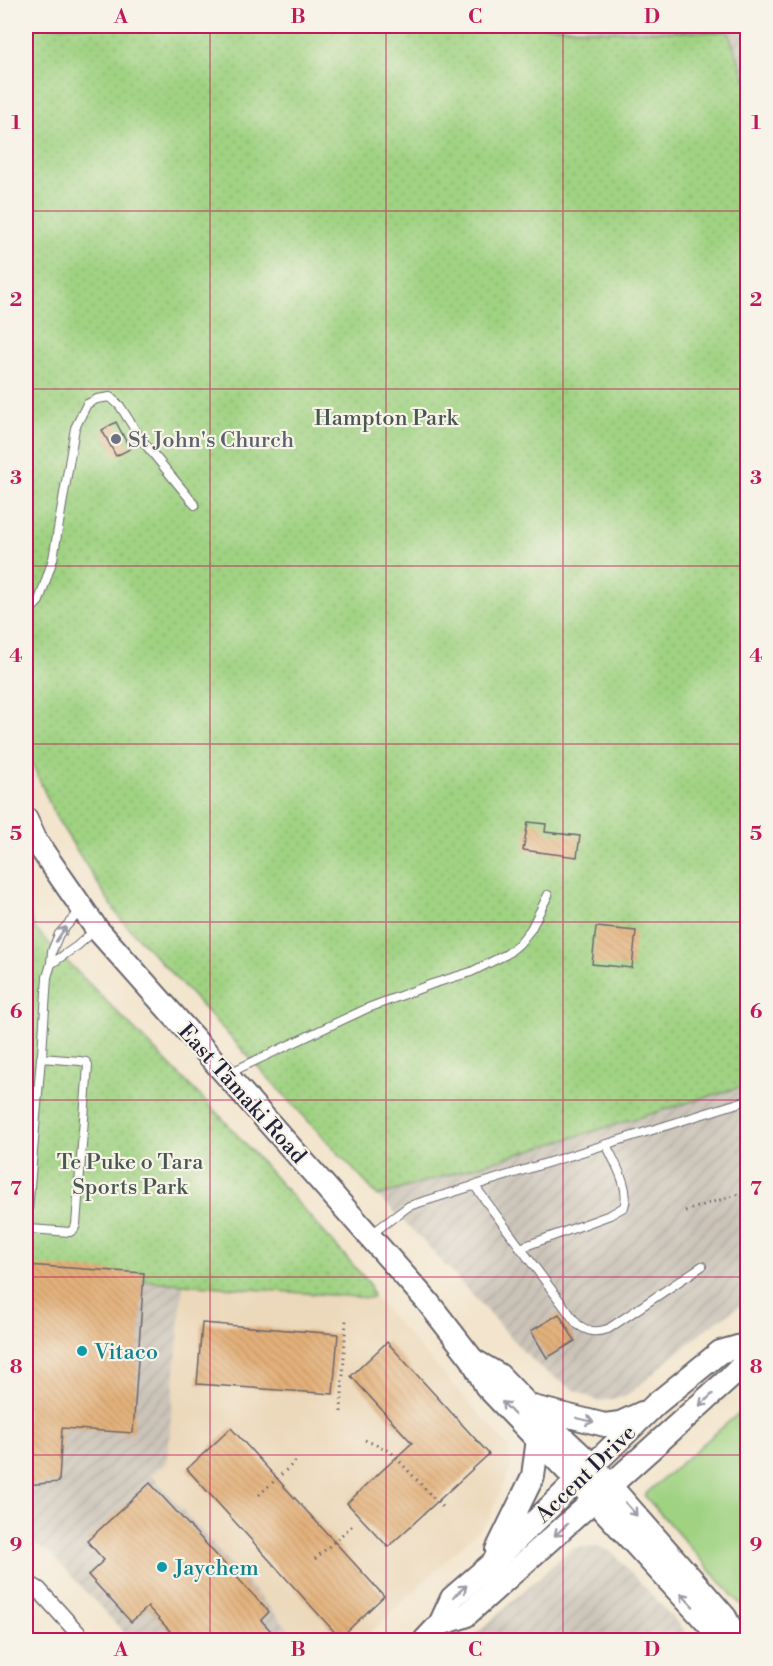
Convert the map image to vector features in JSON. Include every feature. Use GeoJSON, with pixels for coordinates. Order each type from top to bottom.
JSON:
{"type":"FeatureCollection","features":[{"type":"Feature","properties":{"kind":"main road","name":"East Tāmaki Road"},"geometry":{"type":"LineString","coordinates":[[26,819],[36,843],[96,928],[427,1301],[472,1359],[486,1386],[538,1439],[585,1473]]}},
{"type":"Feature","properties":{"kind":"main road","name":"Accent Drive"},"geometry":{"type":"LineString","coordinates":[[424,1641],[440,1624],[452,1598],[490,1565],[656,1404],[720,1352],[747,1344]]}},
{"type":"Feature","properties":{"kind":"main road","name":"East Tāmaki Road"},"geometry":{"type":"LineString","coordinates":[[472,1359],[499,1375],[528,1406],[713,1629],[729,1641]]}},
{"type":"Feature","properties":{"kind":"main road","name":"Accent Drive"},"geometry":{"type":"LineString","coordinates":[[440,1624],[465,1616],[733,1375],[747,1359]]}},
{"type":"Feature","properties":{"kind":"main road"},"geometry":{"type":"LineString","coordinates":[[528,1406],[605,1425],[628,1420],[656,1404]]}},
{"type":"Feature","properties":{"kind":"main road"},"geometry":{"type":"LineString","coordinates":[[490,1565],[533,1476],[538,1439]]}},
{"type":"Feature","properties":{"kind":"main road","name":"East Tāmaki Road"},"geometry":{"type":"LineString","coordinates":[[602,1493],[725,1617],[737,1641]]}},
{"type":"Feature","properties":{"kind":"street"},"geometry":{"type":"LineString","coordinates":[[26,1582],[39,1590],[84,1641]]}},
{"type":"Feature","properties":{"kind":"lane"},"geometry":{"type":"LineString","coordinates":[[26,615],[39,601],[53,559],[75,428],[87,405],[97,399],[110,397],[120,406],[141,439],[195,505]]}},
{"type":"Feature","properties":{"kind":"lane"},"geometry":{"type":"LineString","coordinates":[[226,1074],[368,1008],[471,972],[507,954],[531,929],[548,895]]}},
{"type":"Feature","properties":{"kind":"lane"},"geometry":{"type":"LineString","coordinates":[[41,1058],[80,1060],[88,1065],[76,1225],[70,1232],[30,1229],[27,1225],[47,977],[52,951],[59,934],[82,908]]}},
{"type":"Feature","properties":{"kind":"lane"},"geometry":{"type":"LineString","coordinates":[[51,964],[77,946],[96,928]]}},
{"type":"Feature","properties":{"kind":"lane"},"geometry":{"type":"LineString","coordinates":[[369,1236],[410,1206],[747,1100]]}},
{"type":"Feature","properties":{"kind":"lane"},"geometry":{"type":"LineString","coordinates":[[520,1248],[609,1215],[624,1207],[627,1200],[626,1191],[606,1144]]}},
{"type":"Feature","properties":{"kind":"lane"},"geometry":{"type":"LineString","coordinates":[[474,1185],[577,1324],[585,1330],[593,1332],[615,1326],[702,1266]]}},
{"type":"Feature","properties":{"kind":"path"},"geometry":{"type":"LineString","coordinates":[[685,1211],[747,1191]]}},
{"type":"Feature","properties":{"kind":"path"},"geometry":{"type":"LineString","coordinates":[[341,1412],[346,1320]]}},
{"type":"Feature","properties":{"kind":"path"},"geometry":{"type":"LineString","coordinates":[[365,1440],[390,1451],[442,1507]]}},
{"type":"Feature","properties":{"kind":"path"},"geometry":{"type":"LineString","coordinates":[[259,1495],[298,1459]]}},
{"type":"Feature","properties":{"kind":"path"},"geometry":{"type":"LineString","coordinates":[[315,1559],[354,1524]]}},
{"type":"Feature","properties":{"kind":"shaded area"},"geometry":{"type":"Polygon","coordinates":[[[542,26],[747,26],[747,86],[728,32],[603,31],[542,26]]]}},
{"type":"Feature","properties":{"kind":"shaded area"},"geometry":{"type":"Polygon","coordinates":[[[747,1085],[747,1301],[708,1327],[625,1397],[598,1401],[571,1388],[543,1370],[414,1231],[378,1196],[747,1085]]]}},
{"type":"Feature","properties":{"kind":"shaded area"},"geometry":{"type":"Polygon","coordinates":[[[26,1270],[183,1284],[167,1462],[151,1475],[299,1640],[131,1640],[50,1553],[26,1540],[26,1270]]]}},
{"type":"Feature","properties":{"kind":"shaded area"},"geometry":{"type":"Polygon","coordinates":[[[183,1284],[370,1298],[373,1296],[509,1447],[511,1467],[488,1521],[362,1640],[299,1640],[151,1475],[167,1462],[183,1284]]]}},
{"type":"Feature","properties":{"kind":"shaded area"},"geometry":{"type":"Polygon","coordinates":[[[598,1546],[613,1553],[693,1640],[469,1640],[572,1548],[598,1546]]]}},
{"type":"Feature","properties":{"kind":"green space","name":"Hampton Park"},"geometry":{"type":"Polygon","coordinates":[[[36,26],[542,26],[603,31],[728,32],[748,86],[747,1085],[378,1196],[119,917],[55,816],[26,749],[26,29],[36,26]]]}},
{"type":"Feature","properties":{"kind":"green space","name":"Te Puke o Tara Sports Park"},"geometry":{"type":"Polygon","coordinates":[[[26,905],[35,929],[221,1117],[369,1283],[373,1296],[370,1298],[183,1284],[26,1270],[26,905]]]}},
{"type":"Feature","properties":{"kind":"green space"},"geometry":{"type":"Polygon","coordinates":[[[747,1406],[747,1612],[644,1495],[747,1406]]]}},
{"type":"Feature","properties":{"kind":"building","name":"St John's Church"},"geometry":{"type":"Polygon","coordinates":[[[116,422],[130,449],[116,456],[102,430],[116,422]]]}},
{"type":"Feature","properties":{"kind":"building"},"geometry":{"type":"Polygon","coordinates":[[[528,822],[546,824],[545,832],[580,836],[577,857],[523,850],[528,822]]]}},
{"type":"Feature","properties":{"kind":"building"},"geometry":{"type":"Polygon","coordinates":[[[596,927],[636,931],[632,968],[592,964],[596,927]]]}},
{"type":"Feature","properties":{"kind":"building","name":"Vitaco"},"geometry":{"type":"Polygon","coordinates":[[[26,1265],[144,1273],[133,1433],[62,1428],[59,1482],[26,1485],[26,1265]]]}},
{"type":"Feature","properties":{"kind":"building"},"geometry":{"type":"Polygon","coordinates":[[[559,1314],[575,1341],[547,1358],[531,1331],[559,1314]]]}},
{"type":"Feature","properties":{"kind":"building"},"geometry":{"type":"Polygon","coordinates":[[[202,1323],[338,1334],[333,1394],[197,1384],[202,1323]]]}},
{"type":"Feature","properties":{"kind":"building"},"geometry":{"type":"Polygon","coordinates":[[[387,1342],[489,1454],[388,1547],[347,1503],[412,1443],[351,1376],[387,1342]]]}},
{"type":"Feature","properties":{"kind":"building"},"geometry":{"type":"Polygon","coordinates":[[[231,1428],[384,1596],[340,1638],[187,1469],[231,1428]]]}},
{"type":"Feature","properties":{"kind":"building","name":"Jaychem"},"geometry":{"type":"Polygon","coordinates":[[[150,1483],[269,1612],[261,1620],[280,1641],[179,1641],[148,1607],[131,1622],[88,1575],[104,1560],[87,1541],[150,1483]]]}},
{"type":"Feature","properties":{"kind":"place","name":"St John's Church"},"geometry":{"type":"Point","coordinates":[116,439]}},
{"type":"Feature","properties":{"kind":"place","name":"Vitaco"},"geometry":{"type":"Point","coordinates":[82,1351]}},
{"type":"Feature","properties":{"kind":"place","name":"Jaychem"},"geometry":{"type":"Point","coordinates":[162,1567]}}]}
